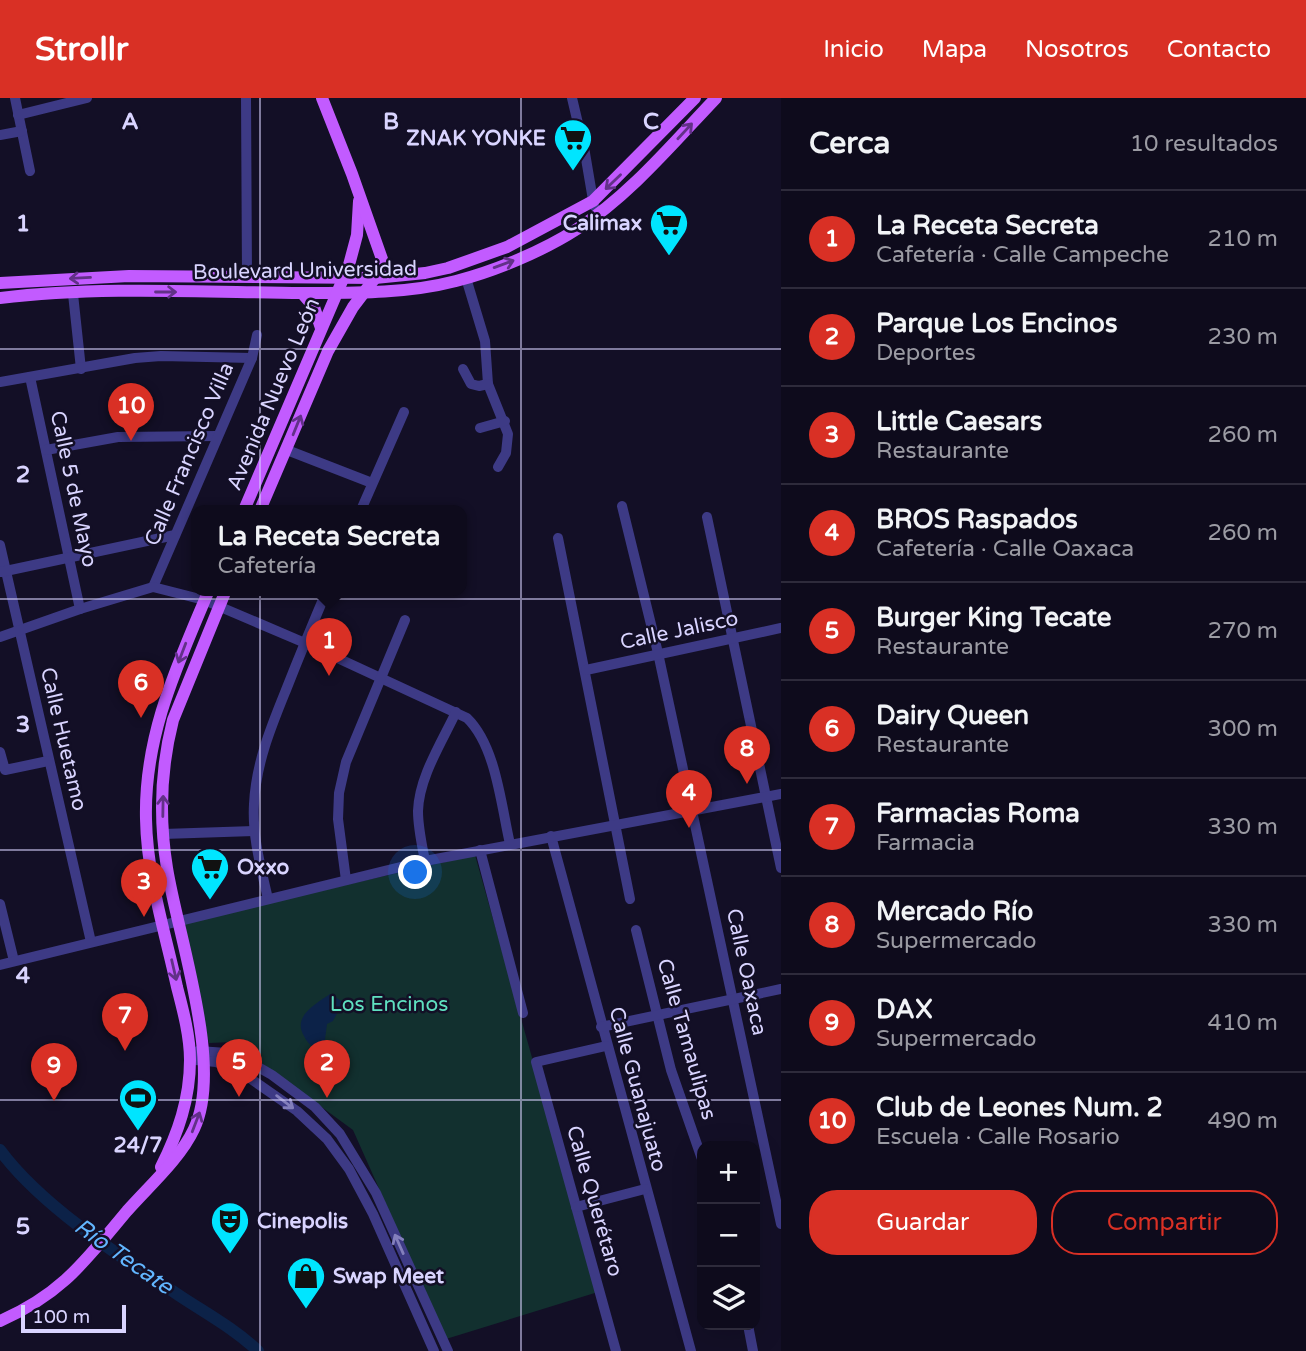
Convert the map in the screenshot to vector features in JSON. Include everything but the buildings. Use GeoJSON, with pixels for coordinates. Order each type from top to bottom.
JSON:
{"type":"FeatureCollection","features":[{"type":"Feature","properties":{"kind":"main road"},"geometry":{"type":"LineString","coordinates":[[322,98],[381,253],[403,276]]}},
{"type":"Feature","properties":{"kind":"main road","name":"Boulevard Universidad"},"geometry":{"type":"LineString","coordinates":[[0,283],[130,276],[375,278],[447,268],[507,247],[593,201],[695,98]]}},
{"type":"Feature","properties":{"kind":"main road","name":"Boulevard Universidad"},"geometry":{"type":"LineString","coordinates":[[0,298],[104,293],[338,293],[409,289],[461,279],[552,244],[595,217],[648,168],[716,98]]}},
{"type":"Feature","properties":{"kind":"main road","name":"Avenida Nuevo León"},"geometry":{"type":"LineString","coordinates":[[246,505],[344,278],[354,249],[359,197]]}},
{"type":"Feature","properties":{"kind":"main road"},"geometry":{"type":"LineString","coordinates":[[375,278],[381,253]]}},
{"type":"Feature","properties":{"kind":"main road"},"geometry":{"type":"LineString","coordinates":[[104,293],[124,287],[130,282],[130,276]]}},
{"type":"Feature","properties":{"kind":"main road","name":"Avenida Nuevo León"},"geometry":{"type":"LineString","coordinates":[[263,505],[328,351],[342,325],[375,278]]}},
{"type":"Feature","properties":{"kind":"main road"},"geometry":{"type":"LineString","coordinates":[[302,293],[314,307],[321,328]]}},
{"type":"Feature","properties":{"kind":"main road"},"geometry":{"type":"LineString","coordinates":[[157,1177],[182,1119],[190,1056],[147,838],[148,775],[166,691],[207,596]]}},
{"type":"Feature","properties":{"kind":"main road"},"geometry":{"type":"LineString","coordinates":[[0,1321],[36,1304],[54,1291],[90,1255],[180,1152],[195,1128],[202,1098],[204,1055],[167,866],[163,834],[163,786],[173,720],[224,596]]}},
{"type":"Feature","properties":{"kind":"street"},"geometry":{"type":"LineString","coordinates":[[15,98],[30,171]]}},
{"type":"Feature","properties":{"kind":"street"},"geometry":{"type":"LineString","coordinates":[[18,114],[87,98]]}},
{"type":"Feature","properties":{"kind":"street"},"geometry":{"type":"LineString","coordinates":[[246,98],[247,277]]}},
{"type":"Feature","properties":{"kind":"street"},"geometry":{"type":"LineString","coordinates":[[572,98],[585,153],[595,217]]}},
{"type":"Feature","properties":{"kind":"street"},"geometry":{"type":"LineString","coordinates":[[0,135],[22,131]]}},
{"type":"Feature","properties":{"kind":"street"},"geometry":{"type":"LineString","coordinates":[[461,279],[477,334],[486,350],[488,384],[505,421],[507,444],[503,461],[498,467]]}},
{"type":"Feature","properties":{"kind":"street"},"geometry":{"type":"LineString","coordinates":[[73,294],[82,369]]}},
{"type":"Feature","properties":{"kind":"street","name":"Calle Francisco Villa"},"geometry":{"type":"LineString","coordinates":[[153,587],[252,358],[257,335]]}},
{"type":"Feature","properties":{"kind":"street"},"geometry":{"type":"LineString","coordinates":[[0,382],[161,356],[252,358]]}},
{"type":"Feature","properties":{"kind":"street"},"geometry":{"type":"LineString","coordinates":[[463,369],[471,384],[488,384]]}},
{"type":"Feature","properties":{"kind":"street","name":"Calle 5 de Mayo"},"geometry":{"type":"LineString","coordinates":[[30,377],[80,609]]}},
{"type":"Feature","properties":{"kind":"street"},"geometry":{"type":"LineString","coordinates":[[363,505],[404,412]]}},
{"type":"Feature","properties":{"kind":"street"},"geometry":{"type":"LineString","coordinates":[[480,428],[505,421]]}},
{"type":"Feature","properties":{"kind":"street"},"geometry":{"type":"LineString","coordinates":[[46,450],[118,437],[217,436]]}},
{"type":"Feature","properties":{"kind":"street"},"geometry":{"type":"LineString","coordinates":[[287,450],[372,483]]}},
{"type":"Feature","properties":{"kind":"street","name":"Calle Oaxaca"},"geometry":{"type":"LineString","coordinates":[[622,506],[658,653],[781,1224]]}},
{"type":"Feature","properties":{"kind":"street"},"geometry":{"type":"LineString","coordinates":[[707,517],[781,868]]}},
{"type":"Feature","properties":{"kind":"street"},"geometry":{"type":"LineString","coordinates":[[3,572],[175,535]]}},
{"type":"Feature","properties":{"kind":"street"},"geometry":{"type":"LineString","coordinates":[[558,538],[630,899]]}},
{"type":"Feature","properties":{"kind":"street","name":"Calle Huetamo"},"geometry":{"type":"LineString","coordinates":[[0,545],[3,572],[20,632],[91,942]]}},
{"type":"Feature","properties":{"kind":"street"},"geometry":{"type":"LineString","coordinates":[[0,638],[80,609],[153,587],[191,593]]}},
{"type":"Feature","properties":{"kind":"street"},"geometry":{"type":"LineString","coordinates":[[208,596],[219,607],[456,712],[476,727],[484,741],[510,844]]}},
{"type":"Feature","properties":{"kind":"street"},"geometry":{"type":"LineString","coordinates":[[268,899],[254,831],[253,805],[257,776],[263,749],[325,596]]}},
{"type":"Feature","properties":{"kind":"street"},"geometry":{"type":"LineString","coordinates":[[346,880],[338,819],[339,793],[346,762],[405,620]]}},
{"type":"Feature","properties":{"kind":"street","name":"Calle Jalisco"},"geometry":{"type":"LineString","coordinates":[[586,670],[781,628]]}},
{"type":"Feature","properties":{"kind":"street"},"geometry":{"type":"LineString","coordinates":[[425,861],[419,832],[421,792],[456,712]]}},
{"type":"Feature","properties":{"kind":"street"},"geometry":{"type":"LineString","coordinates":[[0,752],[5,770],[48,761]]}},
{"type":"Feature","properties":{"kind":"street"},"geometry":{"type":"LineString","coordinates":[[0,965],[425,861],[781,794]]}},
{"type":"Feature","properties":{"kind":"street"},"geometry":{"type":"LineString","coordinates":[[163,834],[254,831]]}},
{"type":"Feature","properties":{"kind":"street","name":"Calle Guanajuato"},"geometry":{"type":"LineString","coordinates":[[551,836],[691,1351]]}},
{"type":"Feature","properties":{"kind":"street"},"geometry":{"type":"LineString","coordinates":[[480,850],[523,1013]]}},
{"type":"Feature","properties":{"kind":"street"},"geometry":{"type":"LineString","coordinates":[[0,904],[14,961]]}},
{"type":"Feature","properties":{"kind":"street","name":"Calle Tamaulipas"},"geometry":{"type":"LineString","coordinates":[[636,930],[671,1070],[697,1145]]}},
{"type":"Feature","properties":{"kind":"street"},"geometry":{"type":"LineString","coordinates":[[601,1027],[781,989]]}},
{"type":"Feature","properties":{"kind":"street","name":"Calle Querétaro"},"geometry":{"type":"LineString","coordinates":[[606,1046],[536,1062],[616,1351]]}},
{"type":"Feature","properties":{"kind":"street"},"geometry":{"type":"LineString","coordinates":[[190,1056],[227,1053],[246,1060],[272,1075],[315,1107],[353,1152],[384,1210],[447,1351]]}},
{"type":"Feature","properties":{"kind":"street"},"geometry":{"type":"LineString","coordinates":[[204,1055],[238,1070],[275,1094],[315,1126],[349,1169],[373,1214],[435,1351]]}},
{"type":"Feature","properties":{"kind":"street"},"geometry":{"type":"LineString","coordinates":[[576,1207],[645,1189]]}},
{"type":"Feature","properties":{"kind":"street"},"geometry":{"type":"LineString","coordinates":[[373,1214],[384,1210]]}},
{"type":"Feature","properties":{"kind":"street"},"geometry":{"type":"LineString","coordinates":[[749,1330],[753,1351]]}},
{"type":"Feature","properties":{"kind":"green space","name":"Los Encinos"},"geometry":{"type":"Polygon","coordinates":[[[475,855],[598,1292],[446,1339],[353,1130],[233,1042],[209,1043],[182,923],[475,855]]]}},
{"type":"Feature","properties":{"kind":"water"},"geometry":{"type":"Polygon","coordinates":[[[330,994],[343,1002],[333,1021],[327,1024],[324,1047],[321,1050],[307,1041],[301,1029],[301,1022],[312,1006],[330,994]]]}},
{"type":"Feature","properties":{"kind":"waterway","name":"Río Tecate"},"geometry":{"type":"LineString","coordinates":[[0,1150],[17,1171],[60,1211],[135,1266],[231,1329],[258,1351]]}},
{"type":"Feature","properties":{"kind":"place","name":"ZNAK YONKE"},"geometry":{"type":"Point","coordinates":[573,172]}},
{"type":"Feature","properties":{"kind":"place","name":"Calimax"},"geometry":{"type":"Point","coordinates":[669,257]}},
{"type":"Feature","properties":{"kind":"place","name":"Club de Leones Num. 2"},"geometry":{"type":"Point","coordinates":[131,441]}},
{"type":"Feature","properties":{"kind":"place","name":"La Receta Secreta"},"geometry":{"type":"Point","coordinates":[329,676]}},
{"type":"Feature","properties":{"kind":"place","name":"Dairy Queen"},"geometry":{"type":"Point","coordinates":[141,718]}},
{"type":"Feature","properties":{"kind":"place","name":"Mercado Río"},"geometry":{"type":"Point","coordinates":[747,784]}},
{"type":"Feature","properties":{"kind":"place","name":"BROS Raspados"},"geometry":{"type":"Point","coordinates":[689,828]}},
{"type":"Feature","properties":{"kind":"place","name":"Oxxo"},"geometry":{"type":"Point","coordinates":[210,901]}},
{"type":"Feature","properties":{"kind":"place","name":"Little Caesars"},"geometry":{"type":"Point","coordinates":[144,917]}},
{"type":"Feature","properties":{"kind":"place","name":"Farmacias Roma"},"geometry":{"type":"Point","coordinates":[125,1051]}},
{"type":"Feature","properties":{"kind":"place","name":"Burger King Tecate"},"geometry":{"type":"Point","coordinates":[239,1097]}},
{"type":"Feature","properties":{"kind":"place","name":"Parque Los Encinos"},"geometry":{"type":"Point","coordinates":[327,1098]}},
{"type":"Feature","properties":{"kind":"place","name":"DAX"},"geometry":{"type":"Point","coordinates":[54,1101]}},
{"type":"Feature","properties":{"kind":"place","name":"24/7"},"geometry":{"type":"Point","coordinates":[138,1132]}},
{"type":"Feature","properties":{"kind":"place","name":"Cinepolis"},"geometry":{"type":"Point","coordinates":[230,1255]}},
{"type":"Feature","properties":{"kind":"place","name":"Swap Meet"},"geometry":{"type":"Point","coordinates":[306,1310]}}]}
